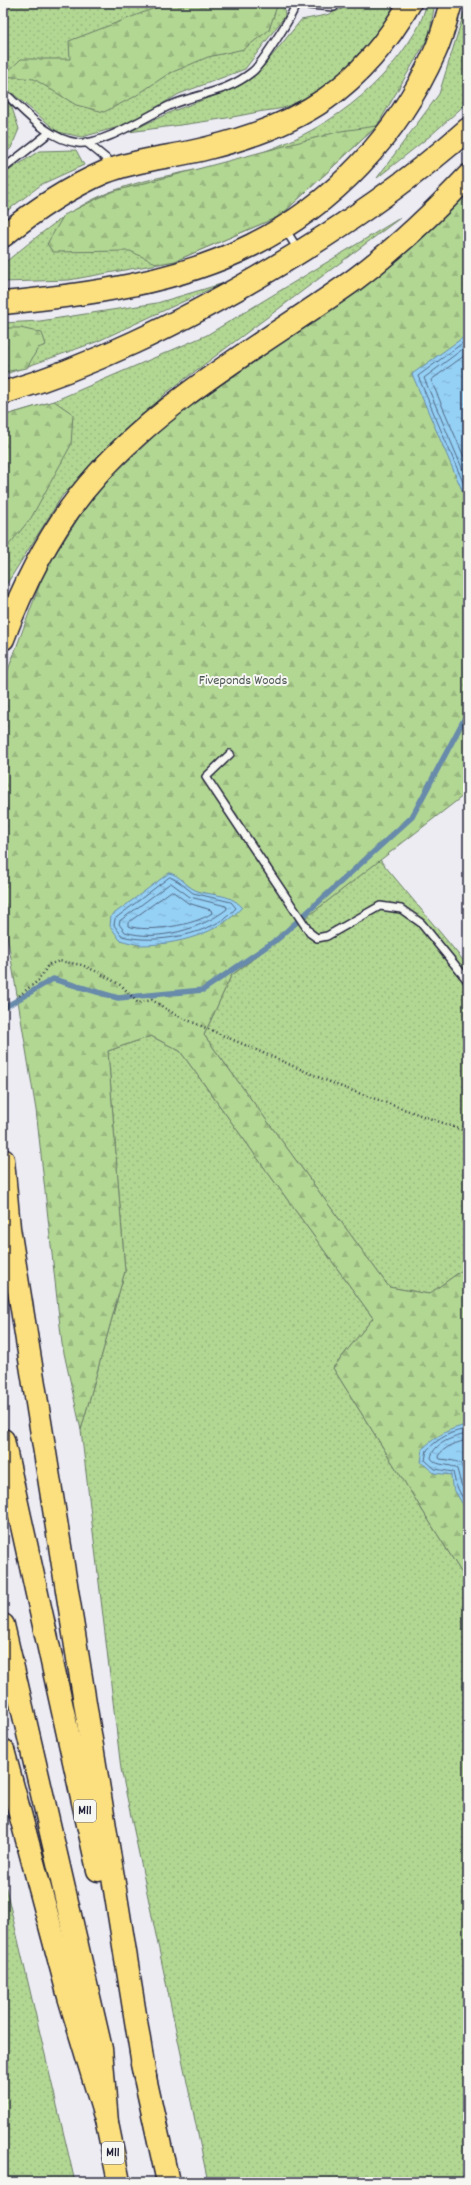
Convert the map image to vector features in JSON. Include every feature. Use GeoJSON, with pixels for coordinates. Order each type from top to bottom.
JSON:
{"type":"FeatureCollection","features":[{"type":"Feature","properties":{"kind":"highway"},"geometry":{"type":"LineString","coordinates":[[3,236],[38,208],[76,186],[118,168],[157,157],[208,148],[256,134],[295,118],[327,99],[356,76],[380,49],[410,3]]}},
{"type":"Feature","properties":{"kind":"highway"},"geometry":{"type":"LineString","coordinates":[[3,303],[49,298],[126,285],[198,266],[251,246],[284,227],[326,198],[356,170],[392,129],[415,93],[436,51],[451,3]]}},
{"type":"Feature","properties":{"kind":"highway"},"geometry":{"type":"LineString","coordinates":[[9,391],[50,379],[123,348],[233,292],[300,252],[380,198],[419,170],[468,129]]}},
{"type":"Feature","properties":{"kind":"highway"},"geometry":{"type":"LineString","coordinates":[[3,639],[32,572],[63,519],[98,474],[173,405],[355,278],[438,208],[468,176]]}},
{"type":"Feature","properties":{"kind":"highway"},"geometry":{"type":"LineString","coordinates":[[3,1160],[10,1235],[145,2077]]}},
{"type":"Feature","properties":{"kind":"highway","name":"M11"},"geometry":{"type":"LineString","coordinates":[[3,1440],[168,2182]]}},
{"type":"Feature","properties":{"kind":"highway","name":"M11"},"geometry":{"type":"LineString","coordinates":[[3,1624],[101,2049],[107,2123],[120,2182]]}},
{"type":"Feature","properties":{"kind":"highway"},"geometry":{"type":"LineString","coordinates":[[3,1750],[69,1997],[107,2123]]}},
{"type":"Feature","properties":{"kind":"lane"},"geometry":{"type":"LineString","coordinates":[[9,97],[49,133],[79,143],[99,140],[172,105],[222,90],[253,72],[281,31],[296,4],[334,7]]}},
{"type":"Feature","properties":{"kind":"lane"},"geometry":{"type":"LineString","coordinates":[[3,168],[49,133]]}},
{"type":"Feature","properties":{"kind":"lane"},"geometry":{"type":"LineString","coordinates":[[86,142],[118,168]]}},
{"type":"Feature","properties":{"kind":"lane"},"geometry":{"type":"LineString","coordinates":[[284,227],[300,252]]}},
{"type":"Feature","properties":{"kind":"lane"},"geometry":{"type":"LineString","coordinates":[[230,754],[206,777],[305,926],[317,938],[327,936],[380,906],[401,909],[421,924],[468,981]]}},
{"type":"Feature","properties":{"kind":"path"},"geometry":{"type":"LineString","coordinates":[[16,998],[39,980],[48,965],[59,961],[82,965],[122,986],[138,1003],[152,1000],[176,1015],[339,1086],[468,1132]]}},
{"type":"Feature","properties":{"kind":"green space"},"geometry":{"type":"Polygon","coordinates":[[[10,3],[284,3],[285,16],[245,69],[179,94],[126,125],[82,137],[58,132],[12,93],[4,95],[12,108],[19,129],[11,148],[3,156],[3,5],[10,3]]]}},
{"type":"Feature","properties":{"kind":"green space"},"geometry":{"type":"Polygon","coordinates":[[[168,3],[278,3],[269,30],[244,49],[208,57],[168,74],[134,97],[104,112],[76,105],[34,79],[3,76],[21,59],[70,59],[69,41],[168,3]]]}},
{"type":"Feature","properties":{"kind":"green space"},"geometry":{"type":"Polygon","coordinates":[[[339,3],[395,3],[376,35],[352,63],[323,86],[307,96],[287,107],[279,109],[210,121],[129,132],[173,111],[232,89],[263,67],[301,20],[326,15],[342,9],[339,3]]]}},
{"type":"Feature","properties":{"kind":"green space"},"geometry":{"type":"Polygon","coordinates":[[[427,3],[435,3],[429,36],[377,126],[280,216],[175,261],[69,280],[3,282],[3,264],[54,224],[81,206],[110,192],[141,182],[237,160],[264,151],[291,141],[316,128],[339,113],[382,77],[400,55],[418,28],[427,3]]]}},
{"type":"Feature","properties":{"kind":"green space"},"geometry":{"type":"Polygon","coordinates":[[[467,3],[468,102],[430,136],[377,178],[439,94],[467,3]]]}},
{"type":"Feature","properties":{"kind":"green space"},"geometry":{"type":"Polygon","coordinates":[[[377,126],[280,216],[175,261],[158,264],[130,251],[53,252],[47,244],[64,215],[111,192],[341,131],[377,126]]]}},
{"type":"Feature","properties":{"kind":"green space"},"geometry":{"type":"Polygon","coordinates":[[[76,150],[84,165],[42,184],[3,214],[3,170],[10,170],[39,151],[76,150]]]}},
{"type":"Feature","properties":{"kind":"green space","name":"Fiveponds Woods"},"geometry":{"type":"Polygon","coordinates":[[[468,189],[468,792],[231,976],[204,1035],[389,1287],[429,1294],[468,1266],[468,1297],[464,1300],[468,1305],[468,1583],[333,1368],[373,1318],[180,1051],[151,1036],[108,1051],[125,1271],[81,1430],[62,1344],[36,1110],[3,910],[3,688],[5,678],[45,570],[95,492],[186,406],[468,189]]]}},
{"type":"Feature","properties":{"kind":"green space"},"geometry":{"type":"Polygon","coordinates":[[[400,218],[166,393],[62,496],[3,590],[3,416],[54,401],[207,335],[400,218]]]}},
{"type":"Feature","properties":{"kind":"green space"},"geometry":{"type":"Polygon","coordinates":[[[221,284],[96,342],[3,375],[3,323],[40,321],[157,303],[221,284]]]}},
{"type":"Feature","properties":{"kind":"green space"},"geometry":{"type":"Polygon","coordinates":[[[3,328],[20,328],[42,333],[46,345],[38,348],[27,368],[3,372],[3,328]]]}},
{"type":"Feature","properties":{"kind":"green space"},"geometry":{"type":"Polygon","coordinates":[[[54,401],[73,414],[71,445],[31,518],[3,552],[3,416],[54,401]]]}},
{"type":"Feature","properties":{"kind":"green space"},"geometry":{"type":"Polygon","coordinates":[[[380,860],[468,966],[468,1266],[429,1294],[389,1287],[204,1035],[231,976],[380,860]]]}},
{"type":"Feature","properties":{"kind":"green space"},"geometry":{"type":"Polygon","coordinates":[[[151,1036],[180,1051],[373,1318],[333,1368],[468,1583],[468,2182],[293,2182],[281,2176],[271,2182],[208,2182],[121,1769],[81,1430],[125,1271],[108,1051],[151,1036]]]}},
{"type":"Feature","properties":{"kind":"green space"},"geometry":{"type":"Polygon","coordinates":[[[3,1876],[75,2182],[3,2182],[3,1876]]]}},
{"type":"Feature","properties":{"kind":"green space"},"geometry":{"type":"Polygon","coordinates":[[[281,2176],[293,2182],[271,2182],[281,2176]]]}},
{"type":"Feature","properties":{"kind":"water"},"geometry":{"type":"Polygon","coordinates":[[[468,334],[468,504],[412,374],[468,334]]]}},
{"type":"Feature","properties":{"kind":"water"},"geometry":{"type":"Polygon","coordinates":[[[169,873],[173,874],[195,890],[226,897],[237,902],[242,907],[221,924],[209,931],[182,940],[168,943],[141,945],[120,940],[110,926],[111,916],[169,873]]]}},
{"type":"Feature","properties":{"kind":"water"},"geometry":{"type":"Polygon","coordinates":[[[468,1425],[468,1513],[452,1486],[451,1475],[434,1473],[421,1462],[423,1448],[438,1436],[449,1430],[468,1425]]]}},
{"type":"Feature","properties":{"kind":"waterway"},"geometry":{"type":"LineString","coordinates":[[7,1006],[53,979],[118,998],[203,990],[279,938],[412,817],[468,712]]}}]}
